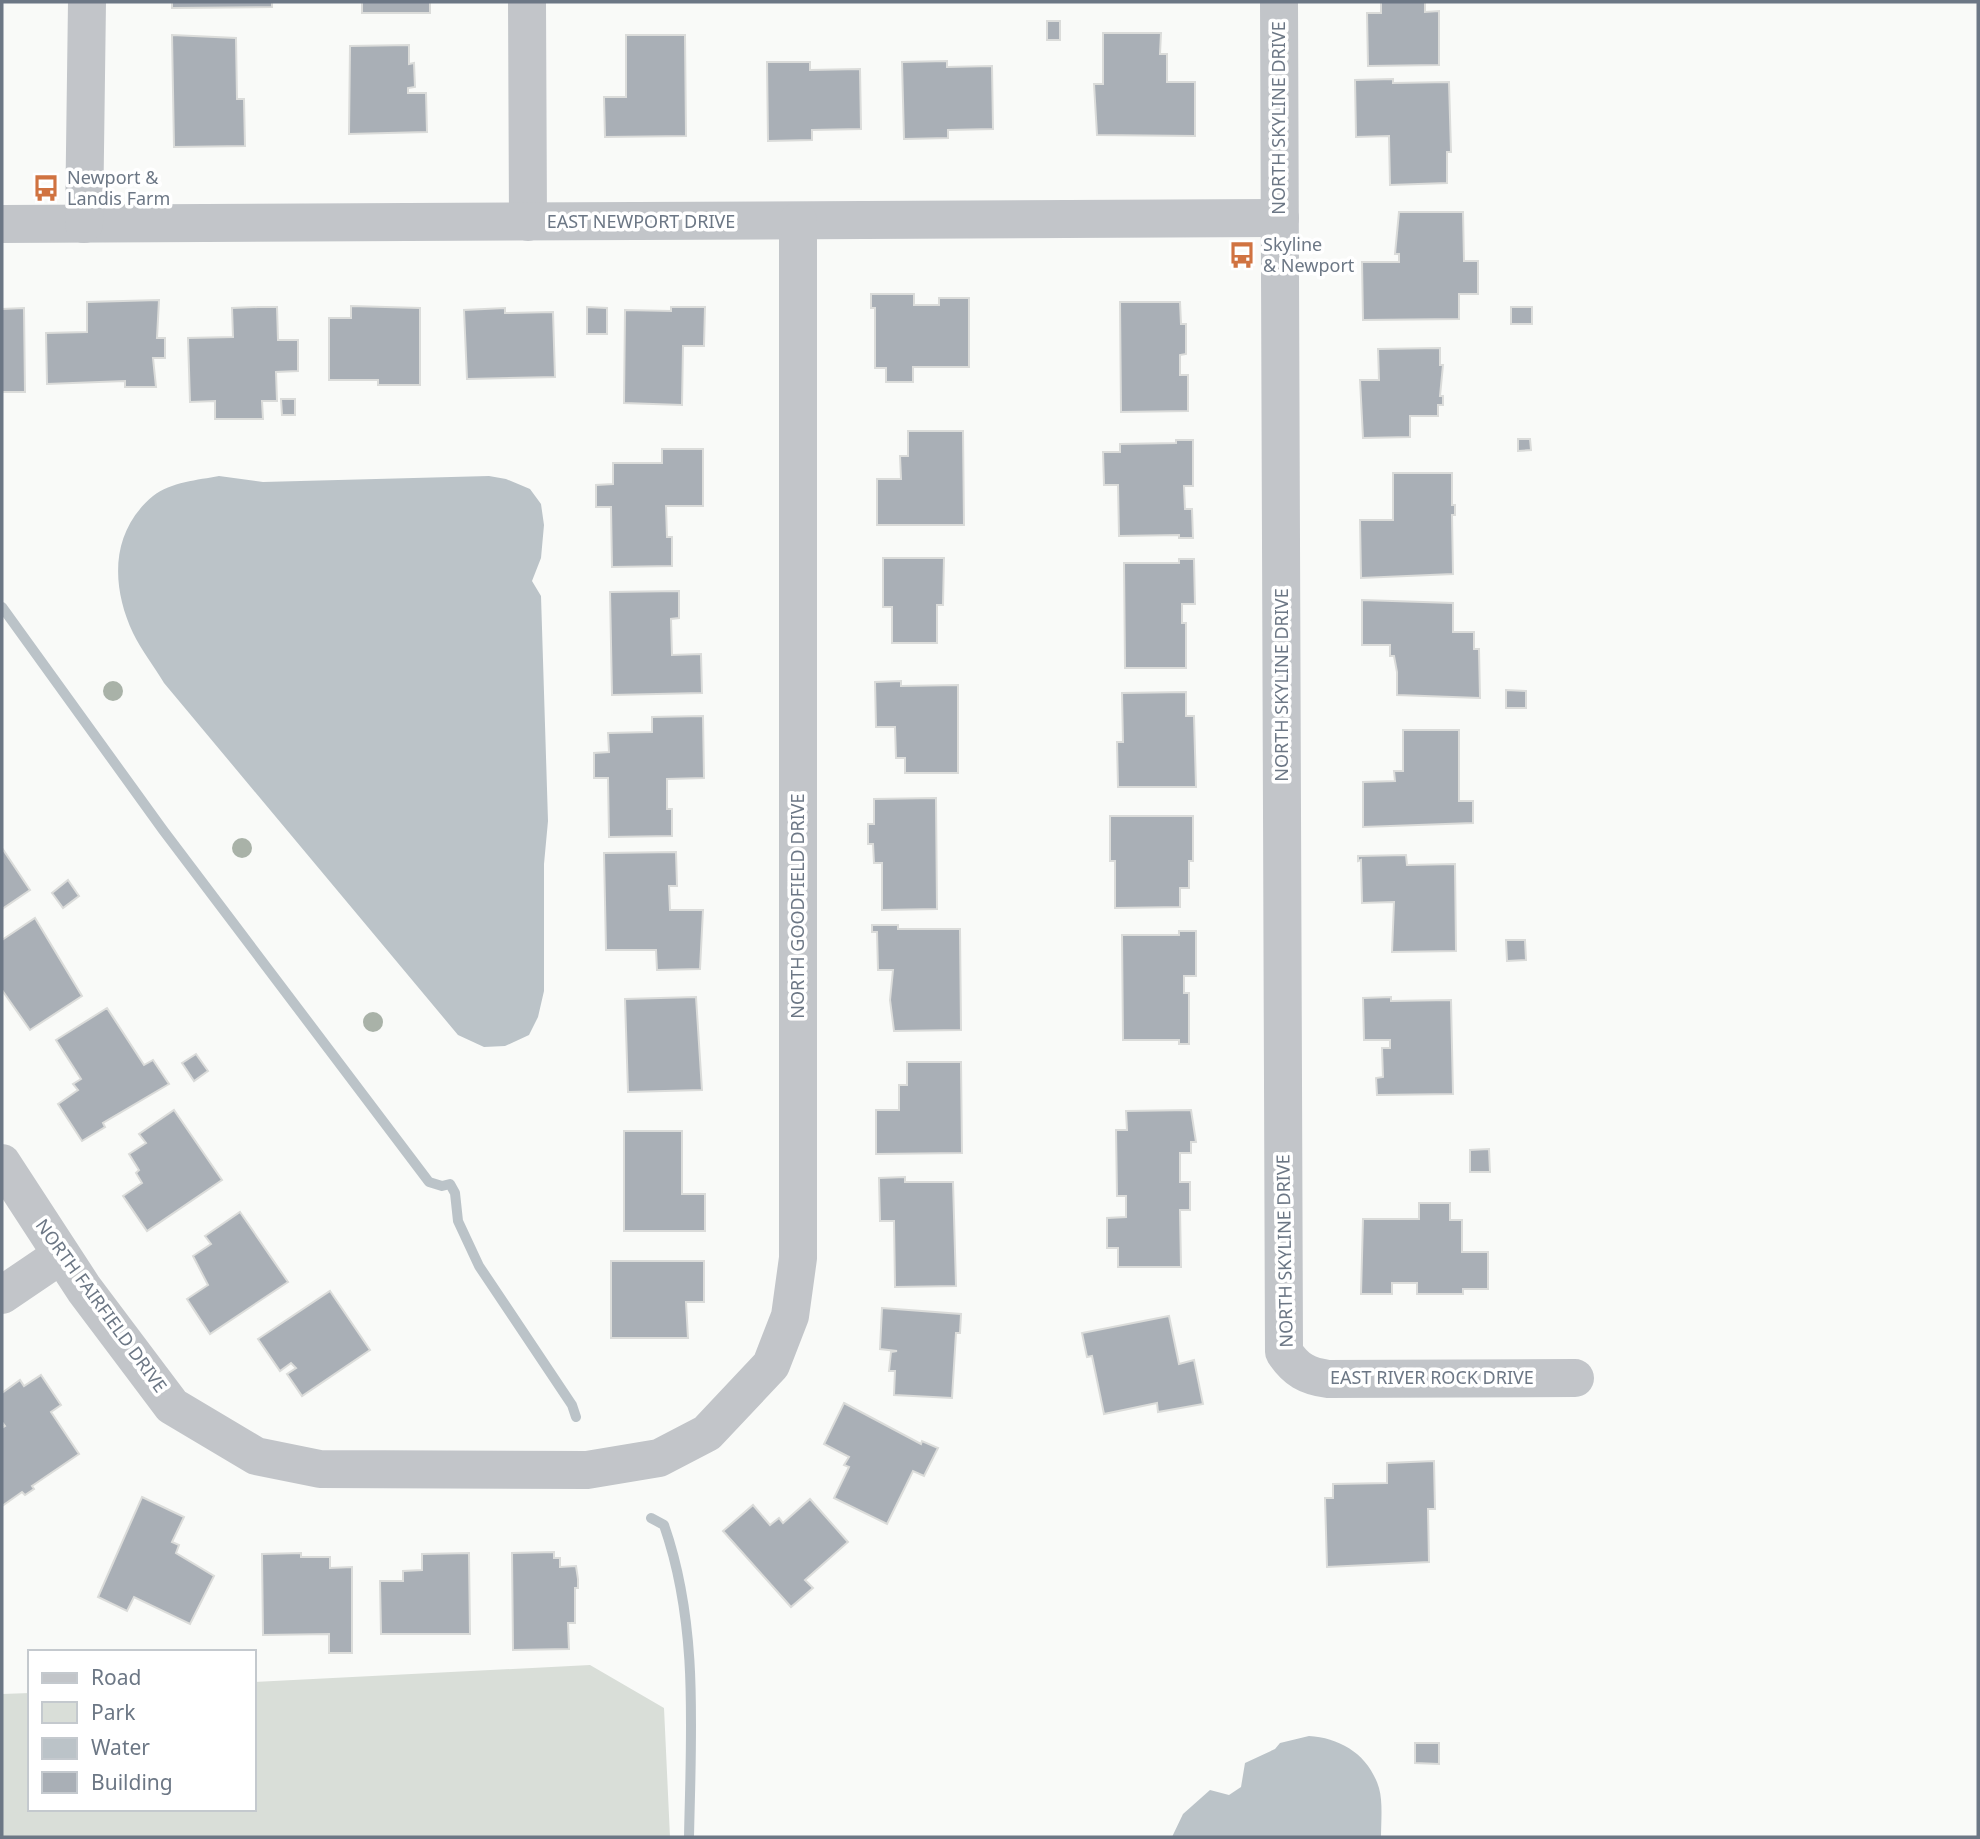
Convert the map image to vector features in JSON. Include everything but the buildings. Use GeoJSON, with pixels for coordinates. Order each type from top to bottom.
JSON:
{"type":"FeatureCollection","features":[{"type":"Feature","properties":{"kind":"street"},"geometry":{"type":"LineString","coordinates":[[84,224],[87,2]]}},
{"type":"Feature","properties":{"kind":"street"},"geometry":{"type":"LineString","coordinates":[[527,2],[528,222]]}},
{"type":"Feature","properties":{"kind":"street","name":"NORTH SKYLINE DRIVE"},"geometry":{"type":"LineString","coordinates":[[1279,2],[1284,1352],[1293,1365]]}},
{"type":"Feature","properties":{"kind":"street","name":"EAST NEWPORT DRIVE"},"geometry":{"type":"LineString","coordinates":[[2,224],[1280,218]]}},
{"type":"Feature","properties":{"kind":"street","name":"NORTH GOODFIELD DRIVE"},"geometry":{"type":"LineString","coordinates":[[587,1470],[659,1458],[707,1433],[771,1365],[790,1316],[798,1258],[798,221]]}},
{"type":"Feature","properties":{"kind":"street","name":"NORTH FAIRFIELD DRIVE"},"geometry":{"type":"LineString","coordinates":[[2,1163],[61,1255],[172,1406],[256,1456],[320,1469],[587,1470]]}},
{"type":"Feature","properties":{"kind":"street"},"geometry":{"type":"LineString","coordinates":[[2,1295],[61,1255]]}},
{"type":"Feature","properties":{"kind":"street","name":"EAST RIVER ROCK DRIVE"},"geometry":{"type":"LineString","coordinates":[[1293,1365],[1310,1376],[1328,1379],[1575,1378]]}},
{"type":"Feature","properties":{"kind":"green space"},"geometry":{"type":"Polygon","coordinates":[[[590,1665],[664,1708],[670,1837],[2,1837],[2,1694],[28,1693],[28,1811],[256,1811],[256,1682],[590,1665]]]}},
{"type":"Feature","properties":{"kind":"water"},"geometry":{"type":"Polygon","coordinates":[[[219,476],[263,482],[489,476],[506,479],[530,489],[541,504],[544,525],[541,558],[532,581],[541,596],[548,821],[544,864],[544,991],[538,1017],[529,1035],[505,1046],[484,1047],[458,1035],[164,683],[136,639],[126,615],[118,578],[122,543],[129,526],[139,510],[160,491],[185,482],[219,476]]]}},
{"type":"Feature","properties":{"kind":"water"},"geometry":{"type":"Polygon","coordinates":[[[1309,1736],[1321,1737],[1343,1745],[1368,1766],[1379,1788],[1381,1837],[1172,1837],[1183,1814],[1210,1790],[1229,1795],[1241,1787],[1245,1763],[1275,1749],[1280,1743],[1309,1736]]]}},
{"type":"Feature","properties":{"kind":"waterway"},"geometry":{"type":"LineString","coordinates":[[2,607],[163,830],[429,1182],[442,1186],[450,1184],[455,1193],[458,1221],[479,1266],[572,1405],[576,1417]]}},
{"type":"Feature","properties":{"kind":"waterway"},"geometry":{"type":"LineString","coordinates":[[651,1518],[664,1525],[683,1601],[688,1640],[691,1719],[689,1837]]}},
{"type":"Feature","properties":{"kind":"place","name":"Newport & Landis Farm"},"geometry":{"type":"Point","coordinates":[46,188]}},
{"type":"Feature","properties":{"kind":"place","name":"Skyline & Newport"},"geometry":{"type":"Point","coordinates":[1242,255]}}]}
